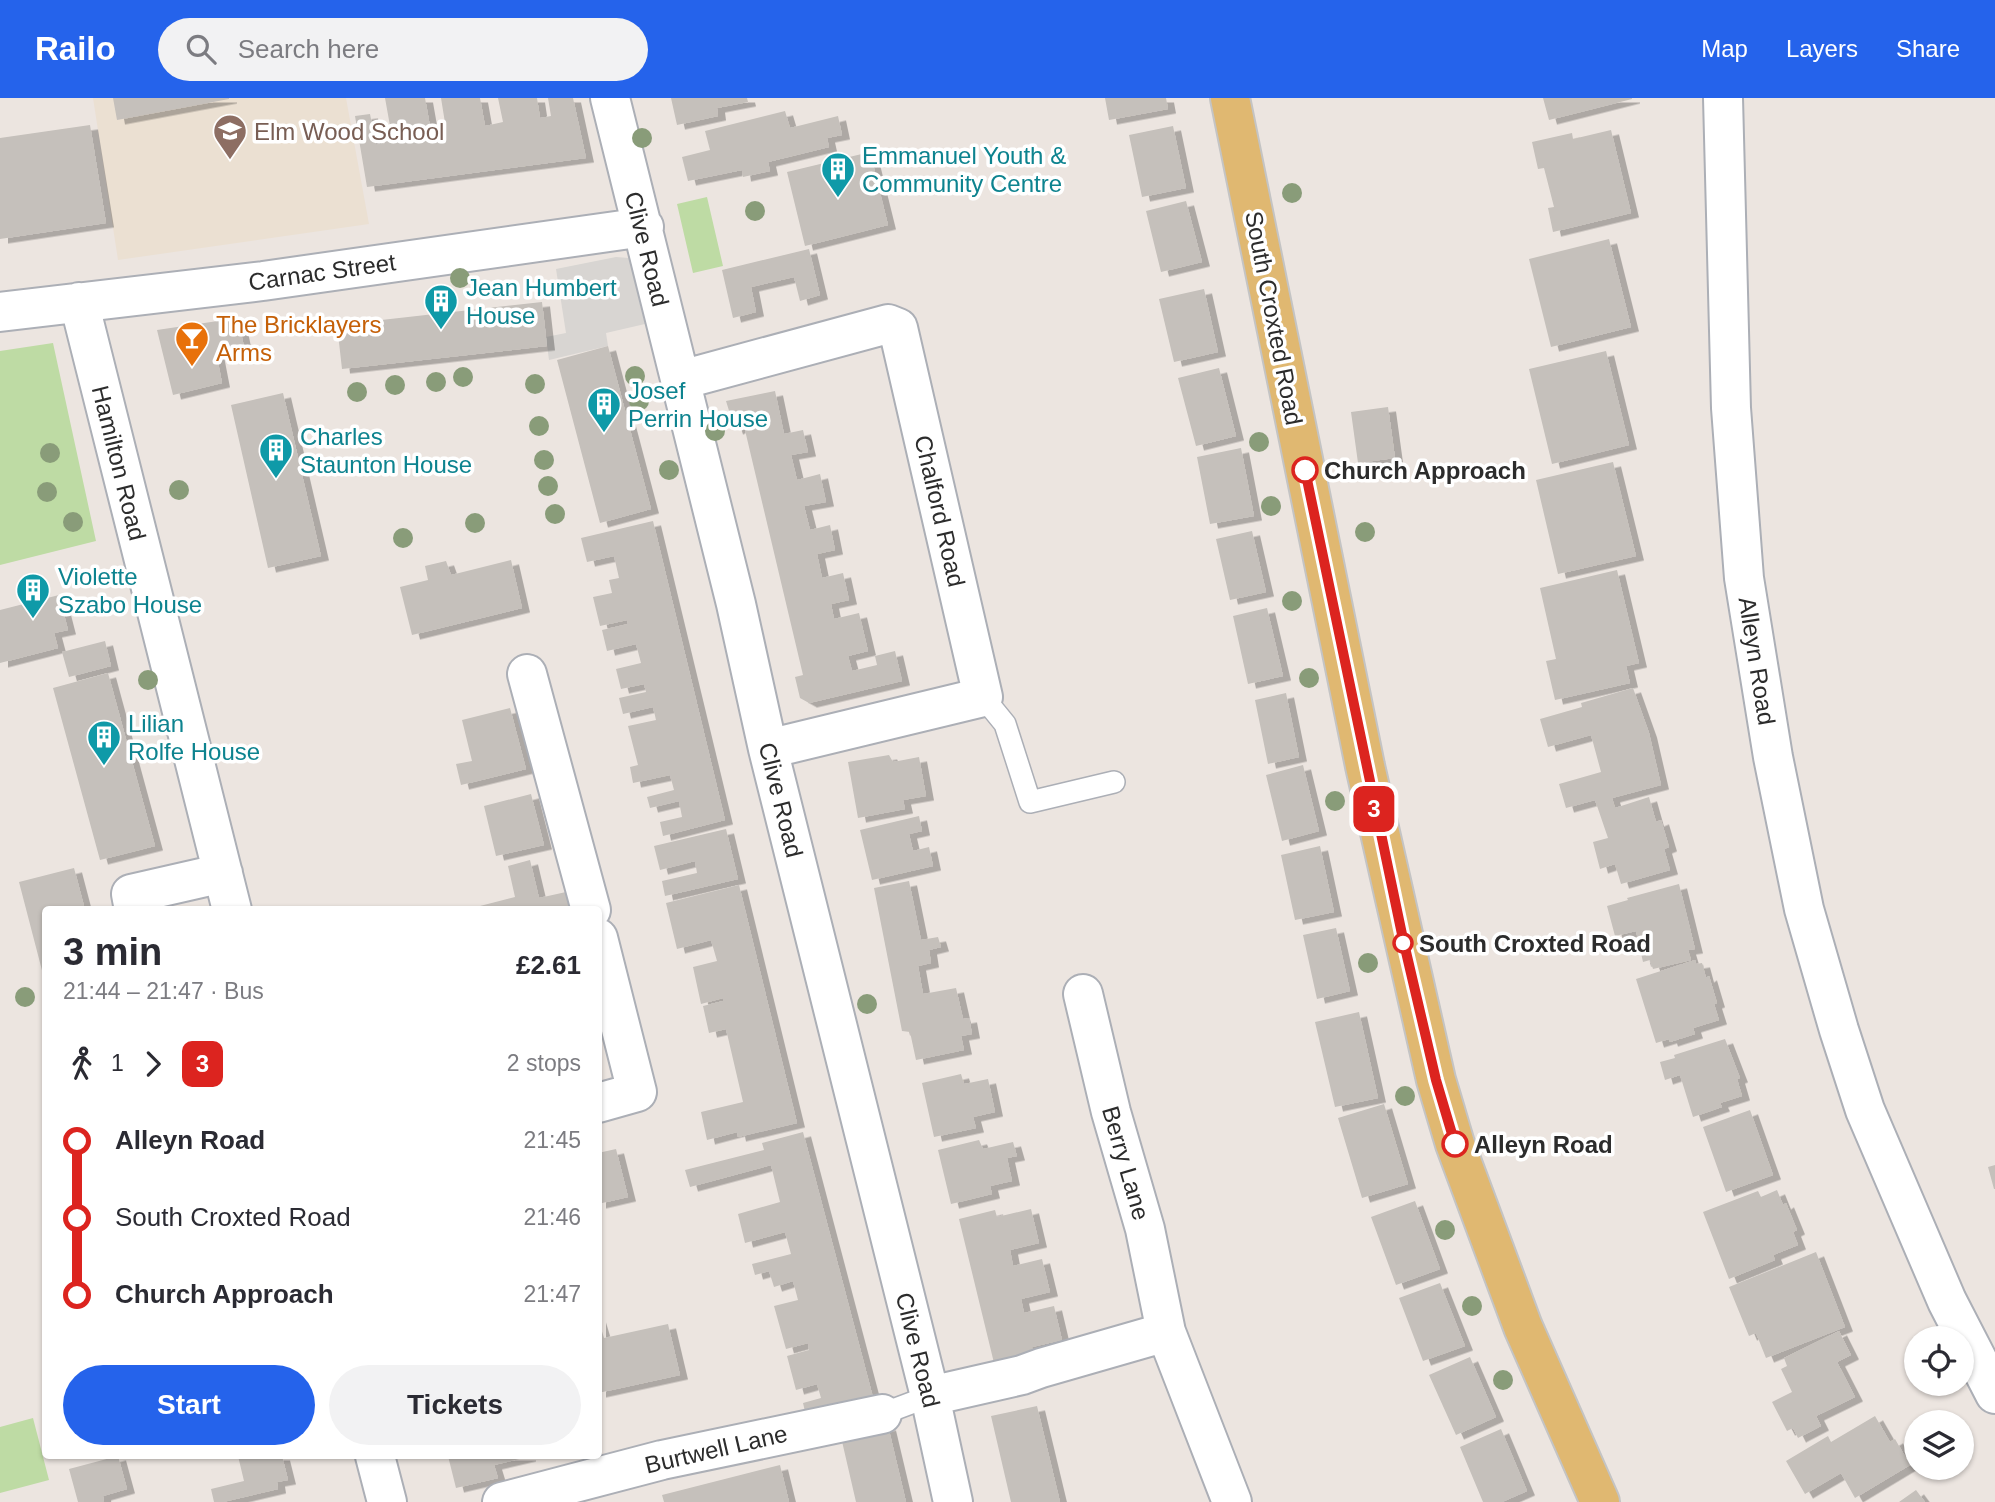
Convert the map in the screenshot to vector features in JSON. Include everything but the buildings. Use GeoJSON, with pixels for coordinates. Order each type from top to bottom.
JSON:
{"type":"FeatureCollection","features":[{"type":"Feature","properties":{"kind":"main road","name":"South Croxted Road"},"geometry":{"type":"LineString","coordinates":[[1230,98],[1365,766],[1436,1080],[1455,1144],[1523,1326],[1600,1502]]}},
{"type":"Feature","properties":{"kind":"street","name":"Clive Road"},"geometry":{"type":"LineString","coordinates":[[610,98],[736,604],[768,749],[930,1396],[953,1502]]}},
{"type":"Feature","properties":{"kind":"street","name":"Alleyn Road"},"geometry":{"type":"LineString","coordinates":[[1723,98],[1731,408],[1744,578],[1773,757],[1804,909],[1865,1110],[1947,1301],[1995,1394]]}},
{"type":"Feature","properties":{"kind":"street","name":"Carnac Street"},"geometry":{"type":"LineString","coordinates":[[0,312],[263,281],[644,227]]}},
{"type":"Feature","properties":{"kind":"street","name":"Hamilton Road"},"geometry":{"type":"LineString","coordinates":[[79,302],[231,906]]}},
{"type":"Feature","properties":{"kind":"street","name":"Chalford Road"},"geometry":{"type":"LineString","coordinates":[[681,380],[888,324],[898,328],[983,697]]}},
{"type":"Feature","properties":{"kind":"street"},"geometry":{"type":"LineString","coordinates":[[527,674],[590,906]]}},
{"type":"Feature","properties":{"kind":"street"},"geometry":{"type":"LineString","coordinates":[[768,749],[983,697]]}},
{"type":"Feature","properties":{"kind":"street"},"geometry":{"type":"LineString","coordinates":[[133,906],[131,894],[223,873]]}},
{"type":"Feature","properties":{"kind":"street"},"geometry":{"type":"LineString","coordinates":[[602,954],[637,1092],[602,1102]]}},
{"type":"Feature","properties":{"kind":"street","name":"Berry Lane"},"geometry":{"type":"LineString","coordinates":[[1083,994],[1111,1112],[1145,1229],[1166,1332],[1232,1502]]}},
{"type":"Feature","properties":{"kind":"street"},"geometry":{"type":"LineString","coordinates":[[930,1396],[1022,1375],[1166,1332]]}},
{"type":"Feature","properties":{"kind":"street","name":"Burtwell Lane"},"geometry":{"type":"LineString","coordinates":[[502,1502],[662,1460],[882,1413]]}},
{"type":"Feature","properties":{"kind":"street"},"geometry":{"type":"LineString","coordinates":[[376,1459],[387,1502]]}},
{"type":"Feature","properties":{"kind":"lane"},"geometry":{"type":"LineString","coordinates":[[983,697],[1005,724],[1030,802],[1114,782]]}},
{"type":"Feature","properties":{"kind":"lane","name":"Burtwell Lane"},"geometry":{"type":"LineString","coordinates":[[882,1413],[930,1396]]}},
{"type":"Feature","properties":{"kind":"shaded area","name":"Elm Wood School"},"geometry":{"type":"Polygon","coordinates":[[[93,98],[346,98],[369,224],[118,260],[93,98]]]}},
{"type":"Feature","properties":{"kind":"shaded area"},"geometry":{"type":"Polygon","coordinates":[[[616,257],[629,258],[645,324],[606,333],[608,346],[549,360],[546,337],[566,333],[556,269],[616,257]]]}},
{"type":"Feature","properties":{"kind":"green space"},"geometry":{"type":"Polygon","coordinates":[[[707,197],[723,266],[693,273],[677,204],[707,197]]]}},
{"type":"Feature","properties":{"kind":"green space"},"geometry":{"type":"Polygon","coordinates":[[[53,343],[96,541],[0,565],[0,351],[53,343]]]}},
{"type":"Feature","properties":{"kind":"green space"},"geometry":{"type":"Polygon","coordinates":[[[33,1418],[49,1480],[0,1493],[0,1427],[33,1418]]]}},
{"type":"Feature","properties":{"kind":"bus line","name":"3"},"geometry":{"type":"LineString","coordinates":[[1305,470],[1403,939],[1436,1080],[1455,1144]]}},
{"type":"Feature","properties":{"kind":"place","name":"Elm Wood School"},"geometry":{"type":"Point","coordinates":[230,161]}},
{"type":"Feature","properties":{"kind":"place","name":"Emmanuel Youth & Community Centre"},"geometry":{"type":"Point","coordinates":[838,199]}},
{"type":"Feature","properties":{"kind":"place","name":"Jean Humbert House"},"geometry":{"type":"Point","coordinates":[441,331]}},
{"type":"Feature","properties":{"kind":"place","name":"The Bricklayers Arms"},"geometry":{"type":"Point","coordinates":[192,368]}},
{"type":"Feature","properties":{"kind":"place","name":"Josef Perrin House"},"geometry":{"type":"Point","coordinates":[604,434]}},
{"type":"Feature","properties":{"kind":"place","name":"Church Approach"},"geometry":{"type":"Point","coordinates":[1305,470]}},
{"type":"Feature","properties":{"kind":"place","name":"Charles Staunton House"},"geometry":{"type":"Point","coordinates":[276,480]}},
{"type":"Feature","properties":{"kind":"place","name":"Violette Szabo House"},"geometry":{"type":"Point","coordinates":[33,620]}},
{"type":"Feature","properties":{"kind":"place","name":"Lilian Rolfe House"},"geometry":{"type":"Point","coordinates":[104,767]}},
{"type":"Feature","properties":{"kind":"place","name":"South Croxted Road"},"geometry":{"type":"Point","coordinates":[1403,943]}},
{"type":"Feature","properties":{"kind":"place","name":"Alleyn Road"},"geometry":{"type":"Point","coordinates":[1455,1144]}}]}
